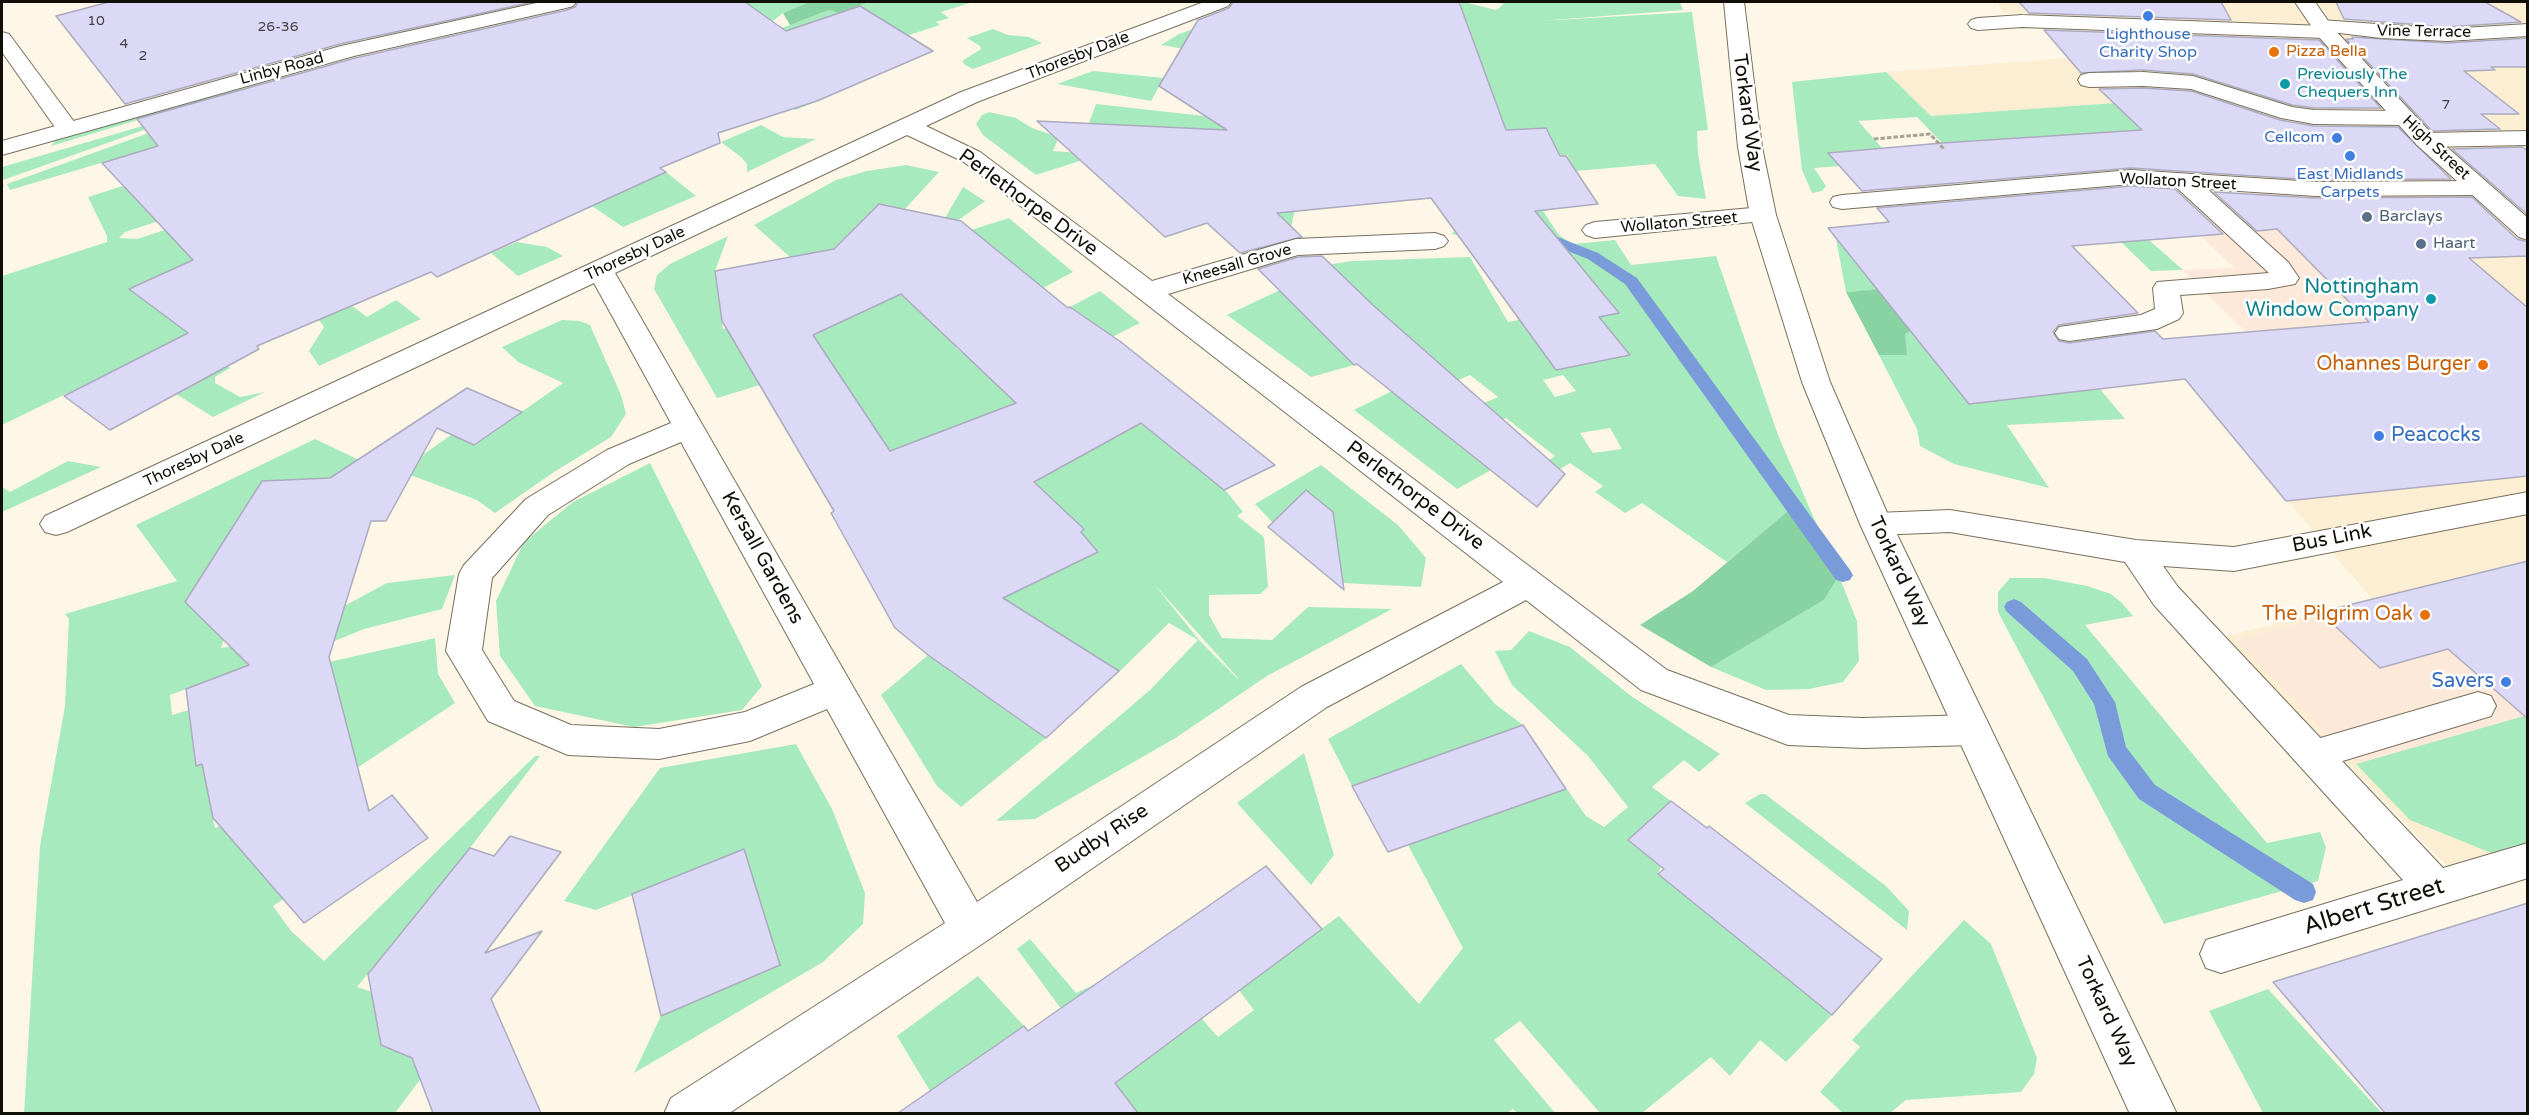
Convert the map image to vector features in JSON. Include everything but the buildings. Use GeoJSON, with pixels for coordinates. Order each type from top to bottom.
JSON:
{"type":"FeatureCollection","features":[{"type":"Feature","properties":{"kind":"street","name":"Linby Road"},"geometry":{"type":"LineString","coordinates":[[2,148],[349,51],[566,2]]}},
{"type":"Feature","properties":{"kind":"street","name":"Thoresby Dale"},"geometry":{"type":"LineString","coordinates":[[56,524],[969,97],[1221,2]]}},
{"type":"Feature","properties":{"kind":"street","name":"Torkard Way"},"geometry":{"type":"LineString","coordinates":[[1734,2],[1750,147],[1763,215],[1816,382],[1876,524],[2154,1113]]}},
{"type":"Feature","properties":{"kind":"street","name":"High Street"},"geometry":{"type":"LineString","coordinates":[[2306,2],[2323,29],[2403,118],[2528,232]]}},
{"type":"Feature","properties":{"kind":"street","name":"Vine Terrace"},"geometry":{"type":"LineString","coordinates":[[1978,24],[2022,21],[2323,29],[2447,35],[2528,30]]}},
{"type":"Feature","properties":{"kind":"street"},"geometry":{"type":"LineString","coordinates":[[2,38],[67,128]]}},
{"type":"Feature","properties":{"kind":"street"},"geometry":{"type":"LineString","coordinates":[[2089,80],[2143,79],[2193,83],[2289,113],[2314,117],[2403,118]]}},
{"type":"Feature","properties":{"kind":"street","name":"Perlethorpe Drive"},"geometry":{"type":"LineString","coordinates":[[907,126],[972,157],[1654,680],[1788,730],[1863,733],[1973,730]]}},
{"type":"Feature","properties":{"kind":"street"},"geometry":{"type":"LineString","coordinates":[[2425,140],[2528,138]]}},
{"type":"Feature","properties":{"kind":"street","name":"Wollaton Street"},"geometry":{"type":"LineString","coordinates":[[1842,202],[2131,177],[2316,189],[2478,188]]}},
{"type":"Feature","properties":{"kind":"street"},"geometry":{"type":"LineString","coordinates":[[2069,333],[2147,323],[2169,313],[2166,288],[2286,278],[2279,268],[2184,181]]}},
{"type":"Feature","properties":{"kind":"street","name":"Wollaton Street"},"geometry":{"type":"LineString","coordinates":[[1595,230],[1763,215]]}},
{"type":"Feature","properties":{"kind":"street","name":"Kneesall Grove"},"geometry":{"type":"LineString","coordinates":[[1148,291],[1296,247],[1435,242]]}},
{"type":"Feature","properties":{"kind":"street","name":"Kersall Gardens"},"geometry":{"type":"LineString","coordinates":[[600,270],[970,929]]}},
{"type":"Feature","properties":{"kind":"street"},"geometry":{"type":"LineString","coordinates":[[688,427],[618,457],[537,507],[476,574],[464,651],[501,711],[568,740],[659,744],[750,726],[835,690]]}},
{"type":"Feature","properties":{"kind":"street","name":"Bus Link"},"geometry":{"type":"LineString","coordinates":[[1876,524],[1950,521],[2136,552],[2234,559],[2528,503]]}},
{"type":"Feature","properties":{"kind":"street"},"geometry":{"type":"LineString","coordinates":[[2136,552],[2166,596],[2436,888]]}},
{"type":"Feature","properties":{"kind":"street","name":"Budby Rise"},"geometry":{"type":"LineString","coordinates":[[687,1113],[970,929],[1314,697],[1529,584]]}},
{"type":"Feature","properties":{"kind":"street"},"geometry":{"type":"LineString","coordinates":[[2313,755],[2478,706]]}},
{"type":"Feature","properties":{"kind":"street","name":"Albert Street"},"geometry":{"type":"LineString","coordinates":[[2221,954],[2528,860]]}},
{"type":"Feature","properties":{"kind":"shaded area"},"geometry":{"type":"Polygon","coordinates":[[[1997,2],[2527,2],[2527,841],[2450,869],[2224,637],[2372,599],[2219,421],[2325,408],[2237,269],[2150,189],[2262,205],[2238,172],[2267,124],[2242,104],[2201,93],[2105,96],[2113,103],[1931,117],[1886,72],[2068,58],[2171,56],[2131,19],[2003,13],[1997,2]]]}},
{"type":"Feature","properties":{"kind":"shaded area"},"geometry":{"type":"Polygon","coordinates":[[[2153,189],[2264,206],[2314,266],[2364,317],[2391,317],[2325,410],[2183,270],[2234,268],[2153,189]]]}},
{"type":"Feature","properties":{"kind":"shaded area"},"geometry":{"type":"Polygon","coordinates":[[[2325,617],[2380,668],[2448,649],[2524,716],[2356,764],[2236,640],[2325,617]]]}},
{"type":"Feature","properties":{"kind":"green space"},"geometry":{"type":"Polygon","coordinates":[[[637,2],[688,2],[610,25],[747,3],[745,2],[809,2],[783,13],[769,24],[125,232],[119,238],[137,239],[771,32],[829,10],[839,13],[857,25],[880,18],[860,6],[870,2],[973,2],[941,12],[949,18],[936,22],[940,25],[909,35],[929,50],[782,85],[814,102],[796,110],[764,91],[214,322],[2,425],[2,276],[107,242],[107,236],[88,197],[145,179],[131,154],[10,190],[7,184],[157,130],[637,2]]]}},
{"type":"Feature","properties":{"kind":"green space"},"geometry":{"type":"Polygon","coordinates":[[[809,2],[870,2],[839,13],[829,10],[790,25],[783,13],[809,2]]]}},
{"type":"Feature","properties":{"kind":"green space"},"geometry":{"type":"Polygon","coordinates":[[[1463,2],[1496,10],[1504,4],[1496,2],[1680,2],[1683,10],[1539,21],[1692,12],[1708,130],[1697,131],[1698,154],[1706,199],[1678,196],[1655,164],[1576,171],[1567,155],[1528,159],[1568,207],[1543,211],[1559,235],[1573,244],[1479,239],[1451,234],[1485,208],[1421,156],[1383,203],[1379,203],[1361,164],[1295,209],[1291,228],[1089,123],[1096,104],[1213,117],[1244,59],[1161,45],[1179,34],[1208,24],[1450,12],[1463,2]]]}},
{"type":"Feature","properties":{"kind":"green space"},"geometry":{"type":"Polygon","coordinates":[[[993,29],[1008,35],[1029,37],[1042,43],[973,69],[965,65],[962,61],[981,49],[967,38],[993,29]]]}},
{"type":"Feature","properties":{"kind":"green space"},"geometry":{"type":"Polygon","coordinates":[[[473,31],[138,120],[51,146],[56,140],[160,110],[398,48],[473,31]]]}},
{"type":"Feature","properties":{"kind":"green space"},"geometry":{"type":"Polygon","coordinates":[[[1093,71],[1164,78],[1151,101],[1057,84],[1093,71]]]}},
{"type":"Feature","properties":{"kind":"green space"},"geometry":{"type":"Polygon","coordinates":[[[1886,72],[1931,116],[2129,102],[2120,109],[2137,125],[2159,124],[2146,137],[2139,130],[1942,143],[1917,117],[1858,121],[1883,149],[1829,153],[1840,166],[1814,168],[1826,186],[1822,191],[1812,193],[1802,170],[1792,82],[1886,72]]]}},
{"type":"Feature","properties":{"kind":"green space"},"geometry":{"type":"Polygon","coordinates":[[[300,80],[155,126],[3,180],[2,167],[300,80]]]}},
{"type":"Feature","properties":{"kind":"green space"},"geometry":{"type":"Polygon","coordinates":[[[989,112],[1016,118],[1032,128],[1059,137],[1053,151],[1079,153],[1086,159],[1036,175],[983,135],[976,124],[982,115],[989,112]]]}},
{"type":"Feature","properties":{"kind":"green space"},"geometry":{"type":"Polygon","coordinates":[[[761,125],[783,137],[816,139],[747,172],[747,164],[741,157],[721,142],[761,125]]]}},
{"type":"Feature","properties":{"kind":"green space"},"geometry":{"type":"Polygon","coordinates":[[[906,165],[939,172],[905,209],[878,205],[817,265],[1013,320],[956,348],[971,360],[1008,344],[1131,414],[1158,437],[1171,430],[1194,465],[1227,492],[1243,512],[1237,516],[1264,537],[1268,587],[1260,594],[1209,595],[1209,615],[1222,638],[1272,640],[1308,607],[1392,609],[1267,676],[1177,737],[1035,819],[996,821],[1150,690],[1198,640],[1169,623],[1119,672],[1084,649],[1025,655],[888,475],[843,380],[832,363],[717,398],[654,289],[657,275],[670,264],[728,236],[715,271],[723,329],[844,305],[754,225],[836,180],[867,171],[906,165]],[[1154,584],[1199,640],[1238,678],[1154,584]]]}},
{"type":"Feature","properties":{"kind":"green space"},"geometry":{"type":"Polygon","coordinates":[[[666,172],[696,196],[623,227],[592,206],[666,172]]]}},
{"type":"Feature","properties":{"kind":"green space"},"geometry":{"type":"Polygon","coordinates":[[[963,187],[985,201],[946,229],[945,218],[963,187]]]}},
{"type":"Feature","properties":{"kind":"green space"},"geometry":{"type":"Polygon","coordinates":[[[1009,218],[1073,272],[1043,288],[971,230],[1009,218]]]}},
{"type":"Feature","properties":{"kind":"green space"},"geometry":{"type":"Polygon","coordinates":[[[1836,239],[1857,265],[1878,290],[1846,292],[1836,239]]]}},
{"type":"Feature","properties":{"kind":"green space"},"geometry":{"type":"Polygon","coordinates":[[[1615,240],[1631,265],[1716,256],[1778,435],[1816,523],[1787,512],[1727,562],[1642,503],[1625,513],[1595,492],[1603,486],[1570,463],[1555,472],[1543,464],[1555,456],[1506,418],[1496,423],[1475,407],[1498,397],[1470,375],[1452,383],[1306,268],[1352,261],[1470,257],[1508,322],[1534,317],[1629,355],[1599,317],[1619,313],[1606,297],[1584,301],[1566,253],[1573,244],[1615,240]],[[1563,375],[1543,380],[1555,397],[1576,391],[1563,375]],[[1610,428],[1580,433],[1593,453],[1622,449],[1610,428]]]}},
{"type":"Feature","properties":{"kind":"green space"},"geometry":{"type":"Polygon","coordinates":[[[2149,240],[2183,270],[2151,271],[2121,242],[2149,240]]]}},
{"type":"Feature","properties":{"kind":"green space"},"geometry":{"type":"Polygon","coordinates":[[[517,242],[547,247],[563,256],[518,276],[491,253],[517,242]]]}},
{"type":"Feature","properties":{"kind":"green space"},"geometry":{"type":"Polygon","coordinates":[[[2005,279],[1905,334],[1907,355],[1879,355],[1846,292],[2005,279]]]}},
{"type":"Feature","properties":{"kind":"green space"},"geometry":{"type":"Polygon","coordinates":[[[1280,290],[1354,365],[1311,377],[1227,315],[1280,290]]]}},
{"type":"Feature","properties":{"kind":"green space"},"geometry":{"type":"Polygon","coordinates":[[[1100,291],[1140,323],[1112,337],[1070,307],[1100,291]]]}},
{"type":"Feature","properties":{"kind":"green space"},"geometry":{"type":"Polygon","coordinates":[[[396,300],[421,319],[319,366],[309,351],[324,327],[319,320],[352,306],[367,317],[396,300]]]}},
{"type":"Feature","properties":{"kind":"green space"},"geometry":{"type":"Polygon","coordinates":[[[562,320],[580,321],[590,325],[621,395],[626,414],[611,437],[554,472],[495,513],[477,500],[413,476],[262,481],[234,525],[232,615],[221,648],[337,630],[346,605],[387,583],[455,575],[442,609],[364,629],[308,652],[306,644],[170,695],[172,715],[189,710],[196,766],[236,751],[208,794],[215,828],[296,794],[319,876],[273,906],[291,931],[324,961],[535,756],[540,756],[470,848],[357,987],[402,1002],[378,1031],[381,1045],[421,1043],[429,1068],[395,1113],[24,1114],[40,846],[65,706],[69,619],[65,614],[177,581],[136,525],[315,439],[393,476],[451,435],[474,445],[563,383],[518,362],[502,347],[562,320]]]}},
{"type":"Feature","properties":{"kind":"green space"},"geometry":{"type":"Polygon","coordinates":[[[1911,331],[1969,404],[2100,389],[2125,419],[2007,425],[2049,488],[1954,464],[1920,446],[1917,429],[1879,355],[1907,355],[1904,334],[1911,331]]]}},
{"type":"Feature","properties":{"kind":"green space"},"geometry":{"type":"Polygon","coordinates":[[[228,366],[230,368],[215,377],[215,383],[240,397],[265,392],[213,417],[176,394],[228,366]]]}},
{"type":"Feature","properties":{"kind":"green space"},"geometry":{"type":"Polygon","coordinates":[[[1392,391],[1491,470],[1457,489],[1354,410],[1392,391]]]}},
{"type":"Feature","properties":{"kind":"green space"},"geometry":{"type":"Polygon","coordinates":[[[68,461],[101,467],[2,512],[2,487],[10,492],[68,461]]]}},
{"type":"Feature","properties":{"kind":"green space"},"geometry":{"type":"Polygon","coordinates":[[[650,463],[762,686],[742,710],[634,727],[535,706],[500,656],[496,601],[524,542],[573,502],[650,463]]]}},
{"type":"Feature","properties":{"kind":"green space"},"geometry":{"type":"Polygon","coordinates":[[[1321,465],[1398,525],[1426,558],[1421,587],[1343,583],[1273,523],[1255,504],[1321,465]]]}},
{"type":"Feature","properties":{"kind":"green space"},"geometry":{"type":"Polygon","coordinates":[[[1788,511],[1816,523],[1839,576],[1824,600],[1711,667],[1640,625],[1693,591],[1788,511]]]}},
{"type":"Feature","properties":{"kind":"green space"},"geometry":{"type":"Polygon","coordinates":[[[1839,576],[1857,621],[1859,661],[1843,682],[1809,689],[1766,690],[1711,667],[1824,600],[1839,576]]]}},
{"type":"Feature","properties":{"kind":"green space"},"geometry":{"type":"Polygon","coordinates":[[[2010,578],[2045,578],[2087,586],[2111,594],[2121,602],[2133,616],[2085,625],[2267,843],[2320,832],[2326,847],[2318,881],[2164,924],[1998,612],[1998,592],[2010,578]]]}},
{"type":"Feature","properties":{"kind":"green space"},"geometry":{"type":"Polygon","coordinates":[[[1529,631],[1570,647],[1631,696],[1720,754],[1699,772],[1684,760],[1652,787],[1671,801],[1629,840],[1661,866],[1658,874],[1832,1015],[1786,1062],[1760,1040],[1730,1076],[1711,1057],[1642,1113],[1600,1113],[1520,1021],[1494,1040],[1555,1113],[1517,1113],[1513,1109],[1506,1114],[1113,1113],[1129,1101],[1017,949],[1030,939],[1076,993],[1096,984],[1151,1056],[1202,1019],[1218,1037],[1254,1010],[1238,989],[1339,916],[1419,1004],[1463,948],[1408,845],[1566,788],[1586,816],[1604,827],[1628,807],[1588,756],[1512,685],[1495,651],[1511,650],[1529,631]]]}},
{"type":"Feature","properties":{"kind":"green space"},"geometry":{"type":"Polygon","coordinates":[[[435,638],[438,674],[455,703],[357,768],[329,662],[435,638]]]}},
{"type":"Feature","properties":{"kind":"green space"},"geometry":{"type":"Polygon","coordinates":[[[928,655],[1046,738],[961,807],[937,786],[881,695],[928,655]]]}},
{"type":"Feature","properties":{"kind":"green space"},"geometry":{"type":"Polygon","coordinates":[[[1461,664],[1495,704],[1523,725],[1352,786],[1328,739],[1461,664]]]}},
{"type":"Feature","properties":{"kind":"green space"},"geometry":{"type":"Polygon","coordinates":[[[2524,716],[2528,719],[2527,846],[2501,857],[2410,820],[2356,764],[2524,716]]]}},
{"type":"Feature","properties":{"kind":"green space"},"geometry":{"type":"Polygon","coordinates":[[[796,744],[832,809],[865,893],[863,924],[823,962],[634,1073],[661,1016],[779,965],[744,850],[596,910],[564,901],[660,768],[796,744]]]}},
{"type":"Feature","properties":{"kind":"green space"},"geometry":{"type":"Polygon","coordinates":[[[1304,753],[1334,855],[1311,885],[1237,803],[1304,753]]]}},
{"type":"Feature","properties":{"kind":"green space"},"geometry":{"type":"Polygon","coordinates":[[[1760,794],[1765,794],[1886,886],[1909,911],[1907,930],[1745,803],[1760,794]]]}},
{"type":"Feature","properties":{"kind":"green space"},"geometry":{"type":"Polygon","coordinates":[[[1964,920],[1991,944],[2037,1058],[2034,1074],[2021,1092],[1906,1100],[1890,1113],[1843,1113],[1820,1092],[1860,1047],[1852,1040],[1964,920]]]}},
{"type":"Feature","properties":{"kind":"green space"},"geometry":{"type":"Polygon","coordinates":[[[978,976],[1024,1026],[930,1091],[897,1036],[978,976]]]}},
{"type":"Feature","properties":{"kind":"green space"},"geometry":{"type":"Polygon","coordinates":[[[2268,989],[2382,1113],[2263,1113],[2209,1011],[2268,989]]]}},
{"type":"Feature","properties":{"kind":"waterway"},"geometry":{"type":"LineString","coordinates":[[1537,234],[1593,256],[1631,281],[1843,575]]}},
{"type":"Feature","properties":{"kind":"waterway"},"geometry":{"type":"LineString","coordinates":[[2014,607],[2080,665],[2104,702],[2116,750],[2147,792],[2304,892]]}},
{"type":"Feature","properties":{"kind":"place","name":"Lighthouse Charity Shop"},"geometry":{"type":"Point","coordinates":[2148,16]}},
{"type":"Feature","properties":{"kind":"place","name":"Pizza Bella"},"geometry":{"type":"Point","coordinates":[2274,52]}},
{"type":"Feature","properties":{"kind":"place","name":"Previously The Chequers Inn"},"geometry":{"type":"Point","coordinates":[2285,84]}},
{"type":"Feature","properties":{"kind":"place","name":"Cellcom"},"geometry":{"type":"Point","coordinates":[2337,138]}},
{"type":"Feature","properties":{"kind":"place","name":"East Midlands Carpets"},"geometry":{"type":"Point","coordinates":[2350,156]}},
{"type":"Feature","properties":{"kind":"place","name":"Barclays"},"geometry":{"type":"Point","coordinates":[2367,217]}},
{"type":"Feature","properties":{"kind":"place","name":"Haart"},"geometry":{"type":"Point","coordinates":[2421,244]}},
{"type":"Feature","properties":{"kind":"place","name":"Nottingham Window Company"},"geometry":{"type":"Point","coordinates":[2431,299]}},
{"type":"Feature","properties":{"kind":"place","name":"Ohannes Burger"},"geometry":{"type":"Point","coordinates":[2483,365]}},
{"type":"Feature","properties":{"kind":"place","name":"Peacocks"},"geometry":{"type":"Point","coordinates":[2379,436]}},
{"type":"Feature","properties":{"kind":"place","name":"The Pilgrim Oak"},"geometry":{"type":"Point","coordinates":[2425,615]}},
{"type":"Feature","properties":{"kind":"place","name":"Savers"},"geometry":{"type":"Point","coordinates":[2506,682]}}]}
